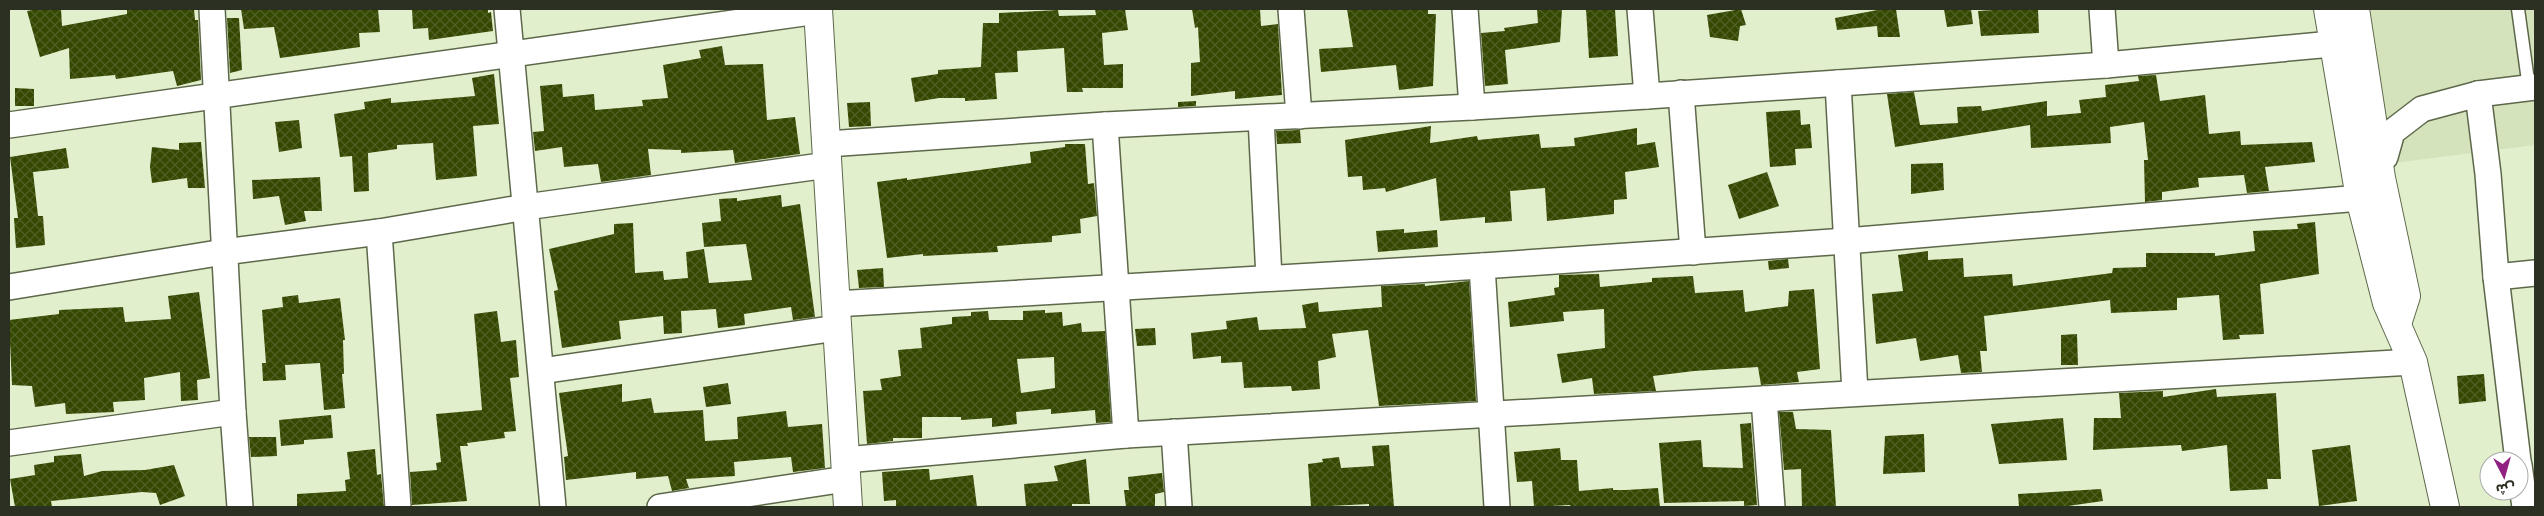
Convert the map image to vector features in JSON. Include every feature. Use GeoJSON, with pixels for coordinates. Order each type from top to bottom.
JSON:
{"type":"FeatureCollection","features":[{"type":"Feature","properties":{"kind":"street"},"geometry":{"type":"LineString","coordinates":[[212,9],[232,412],[240,507]]}},
{"type":"Feature","properties":{"kind":"street"},"geometry":{"type":"LineString","coordinates":[[507,9],[553,507]]}},
{"type":"Feature","properties":{"kind":"street"},"geometry":{"type":"LineString","coordinates":[[1291,9],[1299,116]]}},
{"type":"Feature","properties":{"kind":"street"},"geometry":{"type":"LineString","coordinates":[[1465,9],[1472,107]]}},
{"type":"Feature","properties":{"kind":"street"},"geometry":{"type":"LineString","coordinates":[[1640,9],[1647,96]]}},
{"type":"Feature","properties":{"kind":"street"},"geometry":{"type":"LineString","coordinates":[[2102,9],[2106,65]]}},
{"type":"Feature","properties":{"kind":"street"},"geometry":{"type":"LineString","coordinates":[[2328,9],[2332,44],[2406,296],[2397,324]]}},
{"type":"Feature","properties":{"kind":"street"},"geometry":{"type":"LineString","coordinates":[[2355,9],[2366,164],[2360,198],[2387,303],[2413,362],[2445,507]]}},
{"type":"Feature","properties":{"kind":"street"},"geometry":{"type":"LineString","coordinates":[[9,125],[217,98],[818,10],[848,507]]}},
{"type":"Feature","properties":{"kind":"street"},"geometry":{"type":"LineString","coordinates":[[9,288],[224,252],[380,232],[827,155],[1105,125],[1472,107],[1647,96],[2106,65],[2332,44]]}},
{"type":"Feature","properties":{"kind":"street"},"geometry":{"type":"LineString","coordinates":[[1838,83],[1855,393]]}},
{"type":"Feature","properties":{"kind":"street"},"geometry":{"type":"LineString","coordinates":[[2366,164],[2385,157],[2392,132],[2422,109],[2478,94],[2532,87]]}},
{"type":"Feature","properties":{"kind":"street"},"geometry":{"type":"LineString","coordinates":[[1681,93],[1693,252]]}},
{"type":"Feature","properties":{"kind":"street"},"geometry":{"type":"LineString","coordinates":[[2478,94],[2488,174],[2496,277],[2525,433],[2520,451]]}},
{"type":"Feature","properties":{"kind":"street"},"geometry":{"type":"LineString","coordinates":[[1261,118],[1269,278]]}},
{"type":"Feature","properties":{"kind":"street"},"geometry":{"type":"LineString","coordinates":[[1105,125],[1126,435]]}},
{"type":"Feature","properties":{"kind":"street"},"geometry":{"type":"LineString","coordinates":[[541,371],[836,316],[1116,286],[1482,266],[1693,252],[2360,198]]}},
{"type":"Feature","properties":{"kind":"street"},"geometry":{"type":"LineString","coordinates":[[380,232],[398,507]]}},
{"type":"Feature","properties":{"kind":"street"},"geometry":{"type":"LineString","coordinates":[[1482,266],[1497,507]]}},
{"type":"Feature","properties":{"kind":"street"},"geometry":{"type":"LineString","coordinates":[[2496,277],[2535,273]]}},
{"type":"Feature","properties":{"kind":"street"},"geometry":{"type":"LineString","coordinates":[[660,507],[845,470],[1126,435],[2413,362]]}},
{"type":"Feature","properties":{"kind":"street"},"geometry":{"type":"LineString","coordinates":[[1764,399],[1772,507]]}},
{"type":"Feature","properties":{"kind":"street"},"geometry":{"type":"LineString","coordinates":[[9,443],[232,412]]}},
{"type":"Feature","properties":{"kind":"street"},"geometry":{"type":"LineString","coordinates":[[1174,432],[1178,507]]}},
{"type":"Feature","properties":{"kind":"lane"},"geometry":{"type":"LineString","coordinates":[[2518,9],[2532,87]]}},
{"type":"Feature","properties":{"kind":"shaded area"},"geometry":{"type":"Polygon","coordinates":[[[2341,9],[2535,9],[2535,145],[2362,167],[2341,9]]]}},
{"type":"Feature","properties":{"kind":"building"},"geometry":{"type":"Polygon","coordinates":[[[61,9],[62,26],[127,14],[127,9],[194,9],[195,20],[198,20],[201,80],[177,86],[173,71],[116,79],[115,75],[70,79],[69,48],[40,57],[27,11],[61,9]]]}},
{"type":"Feature","properties":{"kind":"building"},"geometry":{"type":"Polygon","coordinates":[[[241,9],[378,9],[380,32],[359,33],[360,47],[280,58],[274,27],[244,29],[241,9]]]}},
{"type":"Feature","properties":{"kind":"building"},"geometry":{"type":"Polygon","coordinates":[[[412,9],[488,9],[488,13],[491,12],[493,31],[429,40],[428,28],[413,29],[412,9]]]}},
{"type":"Feature","properties":{"kind":"building"},"geometry":{"type":"Polygon","coordinates":[[[1095,9],[1125,9],[1128,30],[1102,33],[1104,65],[1123,64],[1123,88],[1082,88],[1083,92],[1067,92],[1064,48],[1017,51],[1018,72],[995,73],[997,99],[965,101],[965,98],[939,98],[915,102],[911,78],[938,74],[938,70],[981,67],[983,23],[999,23],[999,13],[1058,10],[1059,16],[1096,15],[1095,9]]]}},
{"type":"Feature","properties":{"kind":"building"},"geometry":{"type":"Polygon","coordinates":[[[1192,9],[1260,9],[1261,26],[1278,24],[1282,95],[1235,99],[1235,91],[1191,96],[1191,63],[1200,62],[1198,27],[1195,28],[1192,9]]]}},
{"type":"Feature","properties":{"kind":"building"},"geometry":{"type":"Polygon","coordinates":[[[1347,9],[1428,9],[1428,14],[1436,14],[1433,86],[1399,90],[1396,65],[1321,72],[1319,49],[1353,47],[1347,9]]]}},
{"type":"Feature","properties":{"kind":"building"},"geometry":{"type":"Polygon","coordinates":[[[1537,9],[1562,9],[1560,42],[1505,50],[1508,84],[1485,86],[1481,33],[1505,31],[1504,28],[1538,23],[1537,9]]]}},
{"type":"Feature","properties":{"kind":"building"},"geometry":{"type":"Polygon","coordinates":[[[1586,9],[1615,9],[1618,56],[1589,58],[1586,9]]]}},
{"type":"Feature","properties":{"kind":"building"},"geometry":{"type":"Polygon","coordinates":[[[1741,9],[1746,25],[1740,26],[1738,41],[1710,37],[1707,15],[1741,9]]]}},
{"type":"Feature","properties":{"kind":"building"},"geometry":{"type":"Polygon","coordinates":[[[1883,9],[1896,9],[1900,37],[1878,37],[1877,26],[1837,30],[1835,18],[1883,9]]]}},
{"type":"Feature","properties":{"kind":"building"},"geometry":{"type":"Polygon","coordinates":[[[1944,9],[1971,9],[1973,24],[1947,27],[1944,9]]]}},
{"type":"Feature","properties":{"kind":"building"},"geometry":{"type":"Polygon","coordinates":[[[2038,9],[2039,33],[1981,36],[1978,11],[2038,9]]]}},
{"type":"Feature","properties":{"kind":"building"},"geometry":{"type":"Polygon","coordinates":[[[227,18],[239,18],[242,70],[230,73],[227,18]]]}},
{"type":"Feature","properties":{"kind":"building"},"geometry":{"type":"Polygon","coordinates":[[[722,46],[725,65],[763,64],[767,120],[795,117],[800,154],[735,163],[733,150],[681,153],[681,150],[648,149],[651,175],[601,182],[598,164],[564,167],[562,147],[535,151],[533,132],[544,131],[540,86],[562,84],[563,97],[594,94],[595,110],[643,106],[642,100],[668,98],[663,65],[701,58],[699,50],[722,46]]]}},
{"type":"Feature","properties":{"kind":"building"},"geometry":{"type":"Polygon","coordinates":[[[494,74],[499,124],[473,126],[477,176],[436,180],[433,143],[397,145],[397,149],[368,153],[369,191],[354,192],[352,156],[340,157],[334,114],[365,109],[364,102],[391,98],[391,103],[475,96],[472,78],[494,74]]]}},
{"type":"Feature","properties":{"kind":"building"},"geometry":{"type":"Polygon","coordinates":[[[2156,75],[2160,101],[2205,95],[2209,134],[2240,131],[2241,145],[2312,142],[2315,162],[2265,167],[2269,191],[2247,193],[2244,175],[2198,178],[2199,187],[2162,192],[2162,200],[2145,202],[2144,160],[2148,160],[2144,122],[2110,127],[2111,143],[2031,148],[2030,125],[1895,147],[1887,94],[1914,92],[1920,125],[1958,123],[1957,107],[1981,106],[1982,111],[2047,101],[2047,116],[2081,113],[2079,100],[2106,97],[2105,85],[2139,81],[2138,76],[2156,75]]]}},
{"type":"Feature","properties":{"kind":"building"},"geometry":{"type":"Polygon","coordinates":[[[15,88],[34,89],[34,106],[15,106],[15,88]]]}},
{"type":"Feature","properties":{"kind":"building"},"geometry":{"type":"Polygon","coordinates":[[[1196,101],[1196,106],[1178,107],[1178,102],[1196,101]]]}},
{"type":"Feature","properties":{"kind":"building"},"geometry":{"type":"Polygon","coordinates":[[[870,102],[871,126],[849,127],[847,103],[870,102]]]}},
{"type":"Feature","properties":{"kind":"building"},"geometry":{"type":"Polygon","coordinates":[[[1800,110],[1801,125],[1810,124],[1812,148],[1795,149],[1796,165],[1770,167],[1766,112],[1800,110]]]}},
{"type":"Feature","properties":{"kind":"building"},"geometry":{"type":"Polygon","coordinates":[[[299,120],[302,148],[279,152],[275,122],[299,120]]]}},
{"type":"Feature","properties":{"kind":"building"},"geometry":{"type":"Polygon","coordinates":[[[1431,126],[1430,143],[1477,136],[1478,140],[1539,134],[1541,148],[1575,146],[1574,138],[1637,128],[1637,145],[1655,142],[1659,167],[1625,172],[1627,199],[1614,200],[1614,214],[1547,221],[1545,188],[1510,191],[1512,221],[1485,223],[1485,217],[1440,221],[1436,178],[1386,192],[1385,188],[1363,190],[1362,176],[1348,177],[1345,140],[1431,126]]]}},
{"type":"Feature","properties":{"kind":"building"},"geometry":{"type":"Polygon","coordinates":[[[1300,130],[1301,143],[1277,144],[1276,131],[1300,130]]]}},
{"type":"Feature","properties":{"kind":"building"},"geometry":{"type":"Polygon","coordinates":[[[201,142],[205,188],[188,188],[187,178],[152,183],[150,167],[152,147],[179,150],[179,143],[201,142]]]}},
{"type":"Feature","properties":{"kind":"building"},"geometry":{"type":"Polygon","coordinates":[[[1065,144],[1085,144],[1088,184],[1094,183],[1097,216],[1080,219],[1081,233],[1052,236],[1052,242],[997,246],[998,252],[923,256],[923,254],[887,258],[877,182],[907,178],[907,180],[1031,163],[1030,152],[1065,147],[1065,144]]]}},
{"type":"Feature","properties":{"kind":"building"},"geometry":{"type":"Polygon","coordinates":[[[66,148],[69,168],[33,172],[38,216],[43,216],[45,245],[16,248],[14,218],[18,218],[10,157],[66,148]]]}},
{"type":"Feature","properties":{"kind":"building"},"geometry":{"type":"Polygon","coordinates":[[[1943,163],[1944,190],[1911,194],[1911,164],[1943,163]]]}},
{"type":"Feature","properties":{"kind":"building"},"geometry":{"type":"Polygon","coordinates":[[[1767,172],[1779,206],[1739,219],[1728,185],[1767,172]]]}},
{"type":"Feature","properties":{"kind":"building"},"geometry":{"type":"Polygon","coordinates":[[[320,177],[322,211],[304,211],[306,221],[285,225],[279,196],[253,199],[252,180],[320,177]]]}},
{"type":"Feature","properties":{"kind":"building"},"geometry":{"type":"Polygon","coordinates":[[[781,195],[782,207],[800,204],[815,317],[793,320],[791,307],[744,314],[745,325],[718,328],[716,309],[681,311],[682,333],[664,334],[663,316],[619,321],[621,339],[562,348],[554,291],[558,290],[549,249],[614,234],[614,224],[633,223],[635,273],[663,271],[664,280],[688,278],[686,252],[704,249],[709,283],[752,280],[746,244],[704,247],[702,223],[721,221],[719,199],[737,198],[737,201],[781,195]]]}},
{"type":"Feature","properties":{"kind":"building"},"geometry":{"type":"Polygon","coordinates":[[[2315,222],[2319,274],[2260,284],[2264,334],[2239,335],[2240,339],[2223,340],[2219,295],[2177,298],[2177,310],[2111,313],[2110,300],[1984,316],[1987,351],[1980,351],[1982,372],[1961,373],[1958,355],[1920,361],[1916,338],[1876,344],[1872,294],[1903,291],[1898,255],[1928,251],[1928,260],[1963,258],[1964,277],[2012,274],[2013,286],[2112,273],[2113,268],[2146,267],[2146,253],[2215,253],[2215,256],[2255,251],[2253,231],[2298,229],[2297,224],[2315,222]]]}},
{"type":"Feature","properties":{"kind":"building"},"geometry":{"type":"Polygon","coordinates":[[[1404,229],[1404,233],[1437,230],[1438,247],[1378,252],[1376,231],[1404,229]]]}},
{"type":"Feature","properties":{"kind":"building"},"geometry":{"type":"Polygon","coordinates":[[[1788,259],[1789,268],[1769,270],[1768,261],[1788,259]]]}},
{"type":"Feature","properties":{"kind":"building"},"geometry":{"type":"Polygon","coordinates":[[[883,268],[884,287],[859,288],[857,270],[883,268]]]}},
{"type":"Feature","properties":{"kind":"building"},"geometry":{"type":"Polygon","coordinates":[[[1599,274],[1600,287],[1652,282],[1652,278],[1693,276],[1695,293],[1743,290],[1745,312],[1788,306],[1789,291],[1814,289],[1820,369],[1797,372],[1799,382],[1761,385],[1758,367],[1653,376],[1656,391],[1594,394],[1592,378],[1562,383],[1557,354],[1605,348],[1604,309],[1563,312],[1564,321],[1510,327],[1508,302],[1555,295],[1554,288],[1559,287],[1559,275],[1599,274]]]}},
{"type":"Feature","properties":{"kind":"building"},"geometry":{"type":"Polygon","coordinates":[[[1469,281],[1476,401],[1379,406],[1368,330],[1332,334],[1336,357],[1318,361],[1320,389],[1292,391],[1291,386],[1244,388],[1242,362],[1221,363],[1221,356],[1193,359],[1191,333],[1227,329],[1226,321],[1257,317],[1259,330],[1306,328],[1302,305],[1318,302],[1319,312],[1382,307],[1381,286],[1425,284],[1425,286],[1469,281]]]}},
{"type":"Feature","properties":{"kind":"building"},"geometry":{"type":"Polygon","coordinates":[[[199,292],[210,378],[197,380],[198,400],[181,401],[180,372],[144,378],[145,400],[113,402],[114,412],[66,414],[65,403],[35,407],[32,386],[12,385],[9,320],[59,314],[59,310],[123,307],[125,322],[171,319],[168,296],[199,292]]]}},
{"type":"Feature","properties":{"kind":"building"},"geometry":{"type":"Polygon","coordinates":[[[298,295],[299,303],[340,298],[345,340],[343,340],[344,374],[342,374],[345,408],[324,410],[320,363],[285,365],[286,380],[263,381],[262,363],[266,363],[262,310],[283,307],[282,297],[298,295]]]}},
{"type":"Feature","properties":{"kind":"building"},"geometry":{"type":"Polygon","coordinates":[[[1045,310],[1045,313],[1062,312],[1063,326],[1081,323],[1082,332],[1105,331],[1111,422],[1096,423],[1095,410],[1051,414],[1051,409],[1016,412],[1017,424],[992,427],[992,418],[961,420],[961,417],[922,417],[922,438],[893,438],[893,441],[867,444],[863,391],[882,390],[880,379],[901,376],[898,350],[922,348],[920,328],[952,324],[952,317],[971,316],[971,312],[988,311],[989,320],[1023,320],[1023,311],[1045,310]],[[1054,357],[1017,359],[1021,393],[1055,388],[1054,357]]]}},
{"type":"Feature","properties":{"kind":"building"},"geometry":{"type":"Polygon","coordinates":[[[497,311],[501,342],[516,340],[519,377],[510,378],[516,431],[504,432],[505,438],[467,443],[468,446],[460,446],[467,501],[412,505],[410,472],[437,470],[436,463],[441,462],[436,414],[482,410],[474,314],[497,311]]]}},
{"type":"Feature","properties":{"kind":"building"},"geometry":{"type":"Polygon","coordinates":[[[1155,328],[1156,345],[1137,346],[1135,329],[1155,328]]]}},
{"type":"Feature","properties":{"kind":"building"},"geometry":{"type":"Polygon","coordinates":[[[2077,334],[2078,365],[2061,365],[2061,335],[2077,334]]]}},
{"type":"Feature","properties":{"kind":"building"},"geometry":{"type":"Polygon","coordinates":[[[2484,374],[2486,401],[2459,404],[2457,376],[2484,374]]]}},
{"type":"Feature","properties":{"kind":"building"},"geometry":{"type":"Polygon","coordinates":[[[728,383],[731,404],[706,407],[703,387],[728,383]]]}},
{"type":"Feature","properties":{"kind":"building"},"geometry":{"type":"Polygon","coordinates":[[[622,384],[622,402],[651,398],[654,413],[703,410],[705,441],[738,439],[737,417],[786,411],[788,427],[822,424],[825,468],[793,472],[791,457],[734,462],[735,476],[686,479],[689,488],[672,491],[668,476],[636,479],[636,472],[566,480],[564,457],[568,456],[559,393],[622,384]]]}},
{"type":"Feature","properties":{"kind":"building"},"geometry":{"type":"Polygon","coordinates":[[[2216,389],[2217,397],[2276,393],[2281,479],[2267,479],[2268,489],[2230,491],[2227,445],[2182,451],[2181,445],[2093,450],[2094,418],[2121,418],[2119,393],[2163,391],[2163,397],[2216,389]]]}},
{"type":"Feature","properties":{"kind":"building"},"geometry":{"type":"Polygon","coordinates":[[[1779,412],[1793,412],[1796,429],[1831,430],[1836,507],[1802,507],[1801,469],[1784,470],[1779,412]]]}},
{"type":"Feature","properties":{"kind":"building"},"geometry":{"type":"Polygon","coordinates":[[[331,415],[333,438],[304,440],[304,444],[281,446],[279,420],[331,415]]]}},
{"type":"Feature","properties":{"kind":"building"},"geometry":{"type":"Polygon","coordinates":[[[2063,418],[2067,460],[1999,464],[1991,424],[2063,418]]]}},
{"type":"Feature","properties":{"kind":"building"},"geometry":{"type":"Polygon","coordinates":[[[1751,423],[1757,505],[1744,506],[1744,501],[1664,503],[1659,443],[1701,440],[1703,467],[1743,468],[1740,424],[1751,423]]]}},
{"type":"Feature","properties":{"kind":"building"},"geometry":{"type":"Polygon","coordinates":[[[1924,434],[1925,472],[1883,474],[1885,436],[1924,434]]]}},
{"type":"Feature","properties":{"kind":"building"},"geometry":{"type":"Polygon","coordinates":[[[249,437],[276,437],[277,456],[251,457],[249,437]]]}},
{"type":"Feature","properties":{"kind":"building"},"geometry":{"type":"Polygon","coordinates":[[[1389,445],[1394,507],[1369,507],[1369,504],[1311,507],[1308,464],[1323,462],[1322,459],[1339,457],[1341,468],[1374,466],[1372,446],[1389,445]]]}},
{"type":"Feature","properties":{"kind":"building"},"geometry":{"type":"Polygon","coordinates":[[[2350,445],[2357,501],[2319,506],[2312,450],[2350,445]]]}},
{"type":"Feature","properties":{"kind":"building"},"geometry":{"type":"Polygon","coordinates":[[[1560,448],[1561,460],[1577,460],[1579,491],[1613,488],[1613,490],[1626,490],[1658,488],[1660,507],[1571,507],[1570,505],[1534,507],[1532,481],[1517,482],[1514,452],[1560,448]]]}},
{"type":"Feature","properties":{"kind":"building"},"geometry":{"type":"Polygon","coordinates":[[[375,449],[377,475],[381,474],[384,507],[297,507],[297,494],[346,491],[345,480],[350,479],[347,452],[375,449]]]}},
{"type":"Feature","properties":{"kind":"building"},"geometry":{"type":"Polygon","coordinates":[[[81,454],[84,476],[102,471],[145,470],[174,465],[185,496],[160,505],[156,493],[142,492],[51,501],[52,507],[15,507],[10,479],[35,475],[34,465],[54,462],[54,456],[81,454]]]}},
{"type":"Feature","properties":{"kind":"building"},"geometry":{"type":"Polygon","coordinates":[[[1086,459],[1090,504],[1072,504],[1072,507],[1026,507],[1024,484],[1058,481],[1054,466],[1086,459]]]}},
{"type":"Feature","properties":{"kind":"building"},"geometry":{"type":"Polygon","coordinates":[[[929,469],[930,480],[973,475],[977,507],[896,507],[896,500],[884,501],[882,472],[929,469]]]}},
{"type":"Feature","properties":{"kind":"building"},"geometry":{"type":"Polygon","coordinates":[[[1162,473],[1164,492],[1155,494],[1155,507],[1126,507],[1124,490],[1129,490],[1128,477],[1162,473]]]}},
{"type":"Feature","properties":{"kind":"building"},"geometry":{"type":"Polygon","coordinates":[[[2101,489],[2103,501],[2061,507],[2019,507],[2018,494],[2101,489]]]}}]}
